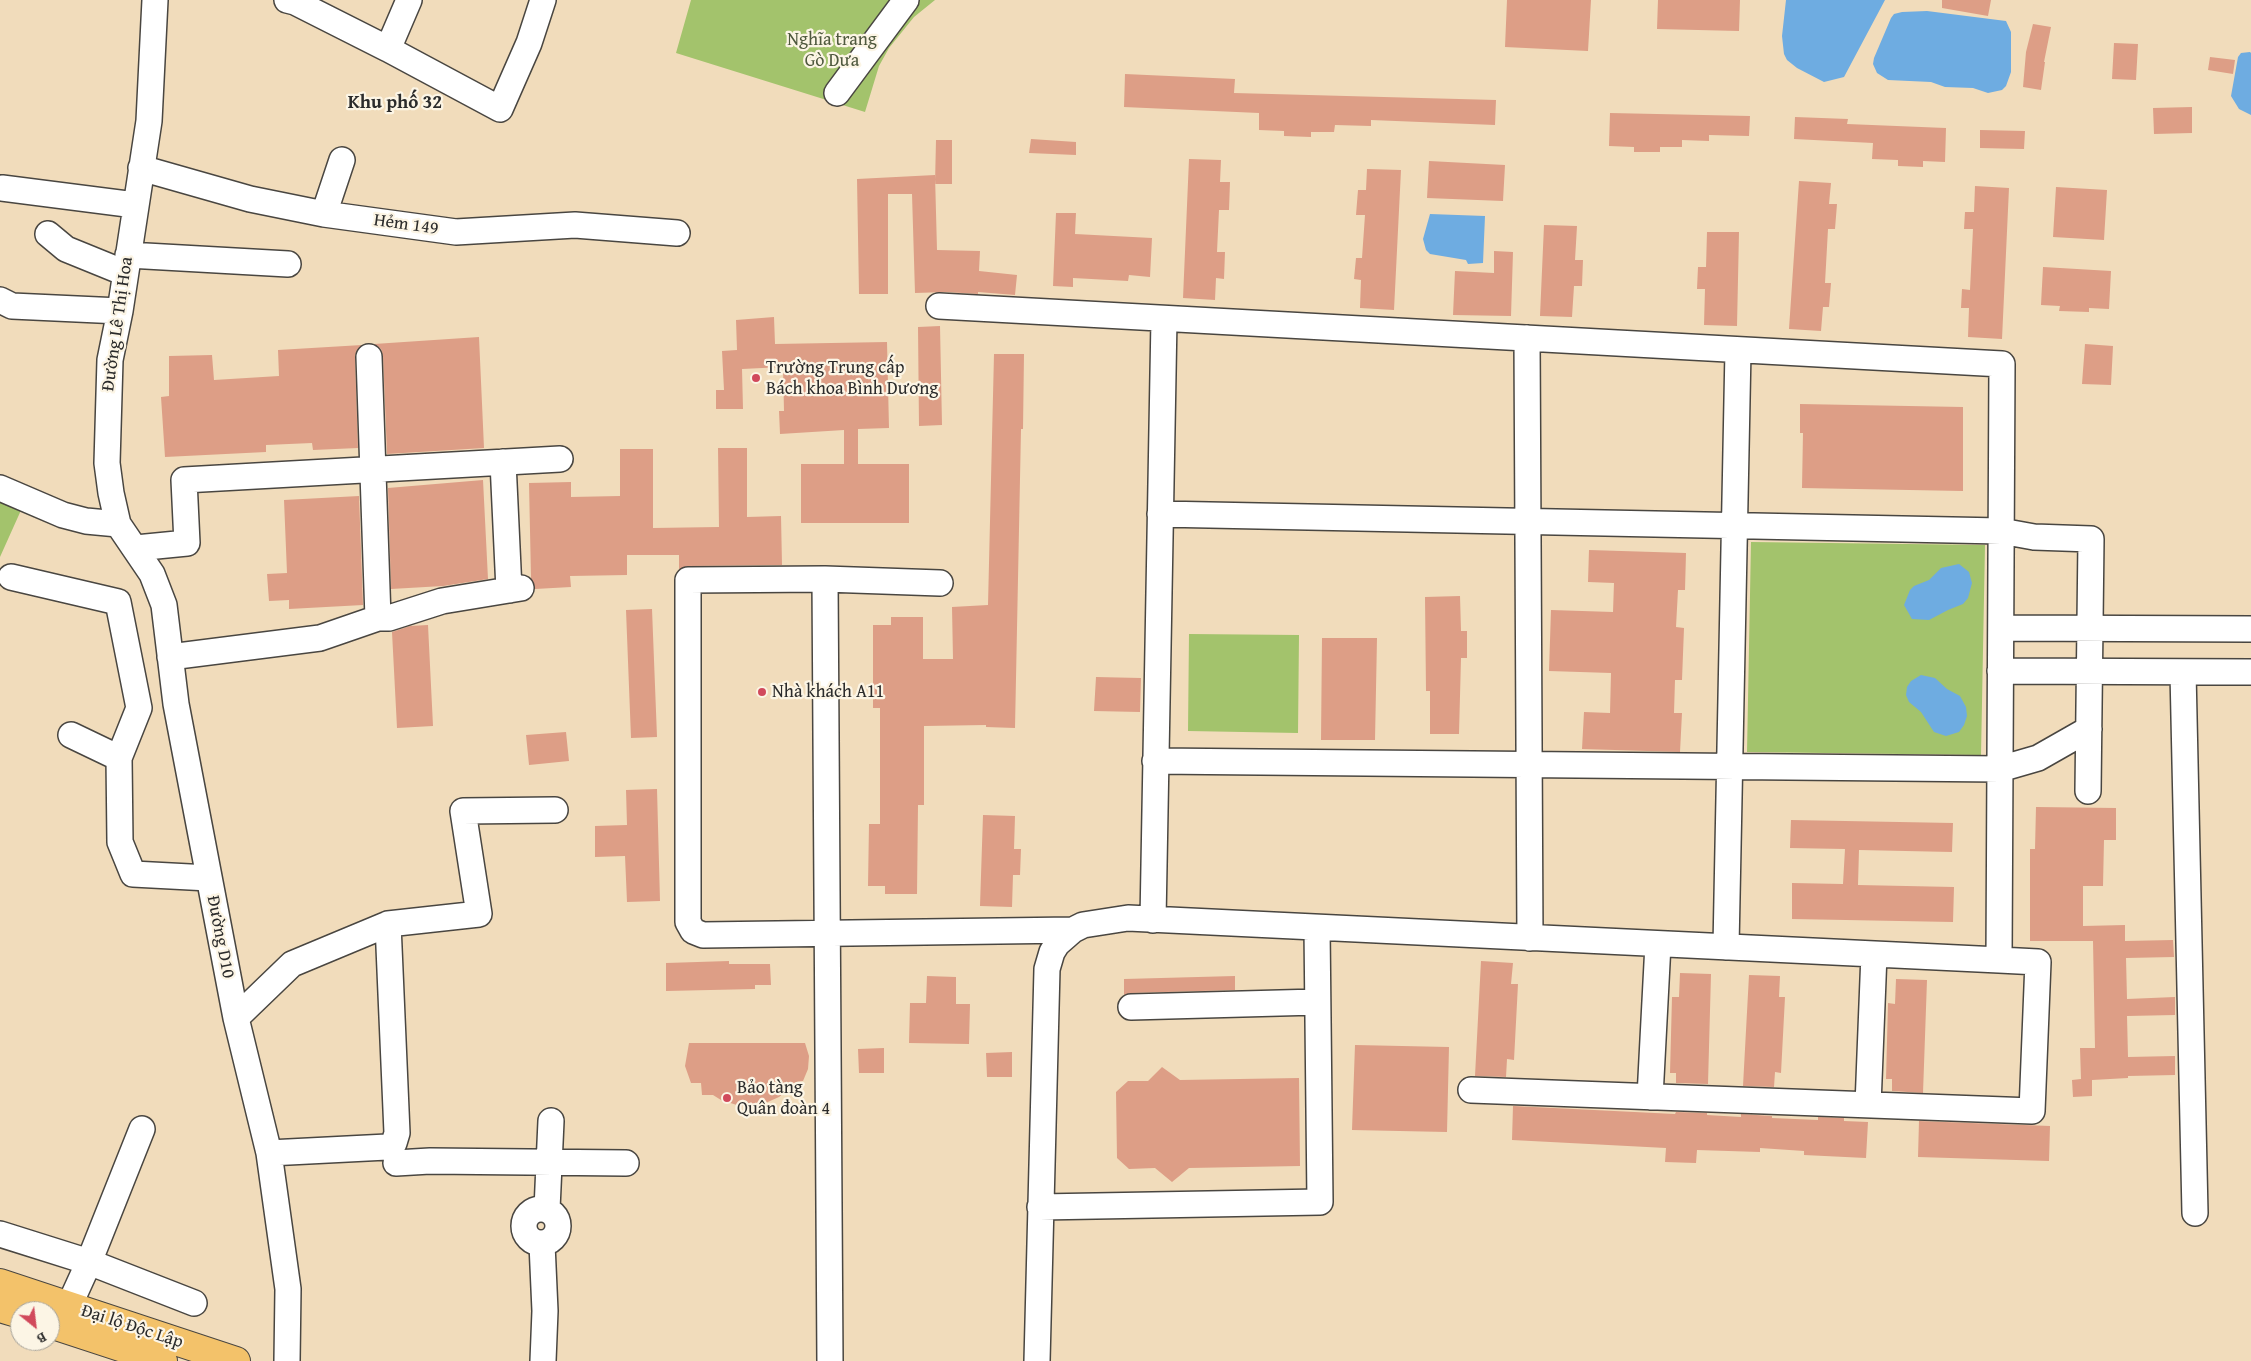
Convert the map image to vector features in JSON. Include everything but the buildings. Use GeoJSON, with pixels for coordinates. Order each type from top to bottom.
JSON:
{"type":"FeatureCollection","features":[{"type":"Feature","properties":{"kind":"main road","name":"Đại lộ Độc Lập"},"geometry":{"type":"LineString","coordinates":[[0,1284],[33,1301]]}},
{"type":"Feature","properties":{"kind":"main road","name":"Đại lộ Độc Lập"},"geometry":{"type":"LineString","coordinates":[[60,1315],[163,1361]]}},
{"type":"Feature","properties":{"kind":"main road","name":"Đại lộ Độc Lập"},"geometry":{"type":"LineString","coordinates":[[60,1315],[236,1361]]}},
{"type":"Feature","properties":{"kind":"street","name":"Đường Lê Thị Hoa"},"geometry":{"type":"LineString","coordinates":[[118,524],[111,494],[106,440],[110,360],[120,311],[149,121],[155,0]]}},
{"type":"Feature","properties":{"kind":"street"},"geometry":{"type":"LineString","coordinates":[[287,0],[295,2],[388,49],[500,109],[529,43],[543,0]]}},
{"type":"Feature","properties":{"kind":"street"},"geometry":{"type":"LineString","coordinates":[[388,49],[409,0]]}},
{"type":"Feature","properties":{"kind":"street"},"geometry":{"type":"LineString","coordinates":[[837,94],[906,0]]}},
{"type":"Feature","properties":{"kind":"street"},"geometry":{"type":"LineString","coordinates":[[324,214],[342,160]]}},
{"type":"Feature","properties":{"kind":"street","name":"Hẻm 149"},"geometry":{"type":"LineString","coordinates":[[141,168],[250,199],[324,214],[456,232],[575,225],[677,234]]}},
{"type":"Feature","properties":{"kind":"street"},"geometry":{"type":"LineString","coordinates":[[2,188],[135,205]]}},
{"type":"Feature","properties":{"kind":"street"},"geometry":{"type":"LineString","coordinates":[[48,234],[66,249],[126,264],[288,264]]}},
{"type":"Feature","properties":{"kind":"street"},"geometry":{"type":"LineString","coordinates":[[0,300],[12,306],[120,311]]}},
{"type":"Feature","properties":{"kind":"street"},"geometry":{"type":"LineString","coordinates":[[939,306],[2002,364],[1999,960]]}},
{"type":"Feature","properties":{"kind":"street"},"geometry":{"type":"LineString","coordinates":[[1153,920],[1164,318]]}},
{"type":"Feature","properties":{"kind":"street"},"geometry":{"type":"LineString","coordinates":[[1527,338],[1530,938]]}},
{"type":"Feature","properties":{"kind":"street"},"geometry":{"type":"LineString","coordinates":[[1726,947],[1738,350]]}},
{"type":"Feature","properties":{"kind":"street"},"geometry":{"type":"LineString","coordinates":[[369,357],[378,618]]}},
{"type":"Feature","properties":{"kind":"street"},"geometry":{"type":"LineString","coordinates":[[136,548],[187,544],[184,480],[560,459]]}},
{"type":"Feature","properties":{"kind":"street"},"geometry":{"type":"LineString","coordinates":[[170,657],[320,638],[378,618],[389,618],[473,594],[515,589],[503,462]]}},
{"type":"Feature","properties":{"kind":"street"},"geometry":{"type":"LineString","coordinates":[[0,488],[63,515],[86,521],[118,524]]}},
{"type":"Feature","properties":{"kind":"street"},"geometry":{"type":"LineString","coordinates":[[1160,514],[2001,531],[2034,537],[2091,539],[2088,791]]}},
{"type":"Feature","properties":{"kind":"street","name":"Đường D10"},"geometry":{"type":"LineString","coordinates":[[118,524],[136,548],[160,591],[176,704],[236,1018],[269,1153],[288,1289],[288,1361]]}},
{"type":"Feature","properties":{"kind":"street"},"geometry":{"type":"LineString","coordinates":[[11,577],[118,602],[139,708],[119,758],[120,842],[133,874],[209,878]]}},
{"type":"Feature","properties":{"kind":"street"},"geometry":{"type":"LineString","coordinates":[[940,583],[825,579],[688,580],[688,918],[693,931],[703,935],[1073,930]]}},
{"type":"Feature","properties":{"kind":"street"},"geometry":{"type":"LineString","coordinates":[[825,579],[830,1361]]}},
{"type":"Feature","properties":{"kind":"street"},"geometry":{"type":"LineString","coordinates":[[2000,628],[2251,629]]}},
{"type":"Feature","properties":{"kind":"street"},"geometry":{"type":"LineString","coordinates":[[2000,671],[2251,672]]}},
{"type":"Feature","properties":{"kind":"street"},"geometry":{"type":"LineString","coordinates":[[2183,672],[2195,1213]]}},
{"type":"Feature","properties":{"kind":"street"},"geometry":{"type":"LineString","coordinates":[[1156,761],[2000,769],[2038,758],[2089,728]]}},
{"type":"Feature","properties":{"kind":"street"},"geometry":{"type":"LineString","coordinates":[[71,735],[119,758]]}},
{"type":"Feature","properties":{"kind":"street"},"geometry":{"type":"LineString","coordinates":[[236,1018],[292,964],[388,924],[479,914],[463,811],[555,810]]}},
{"type":"Feature","properties":{"kind":"street"},"geometry":{"type":"LineString","coordinates":[[1037,1361],[1047,970],[1052,952],[1057,944],[1073,930],[1083,925],[1113,920],[1153,920],[2038,962],[2032,1111],[1471,1090]]}},
{"type":"Feature","properties":{"kind":"street"},"geometry":{"type":"LineString","coordinates":[[269,1153],[387,1147],[394,1143],[397,1133],[388,924]]}},
{"type":"Feature","properties":{"kind":"street"},"geometry":{"type":"LineString","coordinates":[[1040,1207],[1320,1202],[1317,928]]}},
{"type":"Feature","properties":{"kind":"street"},"geometry":{"type":"LineString","coordinates":[[1650,1097],[1658,944]]}},
{"type":"Feature","properties":{"kind":"street"},"geometry":{"type":"LineString","coordinates":[[1868,1105],[1874,954]]}},
{"type":"Feature","properties":{"kind":"street"},"geometry":{"type":"LineString","coordinates":[[1131,1007],[1318,1002]]}},
{"type":"Feature","properties":{"kind":"street"},"geometry":{"type":"LineString","coordinates":[[543,1361],[545,1311],[542,1244],[549,1242],[558,1232],[557,1218],[547,1210],[551,1121]]}},
{"type":"Feature","properties":{"kind":"street"},"geometry":{"type":"LineString","coordinates":[[60,1315],[89,1262],[142,1129]]}},
{"type":"Feature","properties":{"kind":"street"},"geometry":{"type":"LineString","coordinates":[[396,1163],[430,1161],[626,1163]]}},
{"type":"Feature","properties":{"kind":"street"},"geometry":{"type":"LineString","coordinates":[[0,1234],[89,1262],[194,1303]]}},
{"type":"Feature","properties":{"kind":"green space","name":"Nghĩa trang Gò Dưa"},"geometry":{"type":"Polygon","coordinates":[[[691,0],[935,0],[914,17],[889,48],[879,66],[865,112],[676,53],[691,0]]]}},
{"type":"Feature","properties":{"kind":"green space"},"geometry":{"type":"Polygon","coordinates":[[[0,499],[22,508],[0,557],[0,499]]]}},
{"type":"Feature","properties":{"kind":"green space"},"geometry":{"type":"Polygon","coordinates":[[[1751,542],[1985,545],[1981,755],[1747,752],[1751,542]]]}},
{"type":"Feature","properties":{"kind":"green space"},"geometry":{"type":"Polygon","coordinates":[[[1189,634],[1299,635],[1298,733],[1188,731],[1189,634]]]}},
{"type":"Feature","properties":{"kind":"water"},"geometry":{"type":"Polygon","coordinates":[[[1786,0],[1885,0],[1844,77],[1824,82],[1797,68],[1787,60],[1784,54],[1782,36],[1786,0]]]}},
{"type":"Feature","properties":{"kind":"water"},"geometry":{"type":"Polygon","coordinates":[[[1927,11],[2006,21],[2011,32],[2011,72],[2006,86],[2002,90],[1988,93],[1973,88],[1945,87],[1931,82],[1888,80],[1877,73],[1873,64],[1874,58],[1894,14],[1927,11]]]}},
{"type":"Feature","properties":{"kind":"water"},"geometry":{"type":"Polygon","coordinates":[[[2250,52],[2251,115],[2239,109],[2231,96],[2238,57],[2241,53],[2250,52]]]}},
{"type":"Feature","properties":{"kind":"water"},"geometry":{"type":"Polygon","coordinates":[[[1430,214],[1485,216],[1483,263],[1468,264],[1466,260],[1430,254],[1426,250],[1423,239],[1430,214]]]}},
{"type":"Feature","properties":{"kind":"water"},"geometry":{"type":"Polygon","coordinates":[[[1959,564],[1969,572],[1972,583],[1968,598],[1963,604],[1929,620],[1912,619],[1904,605],[1910,590],[1914,586],[1929,580],[1941,568],[1959,564]]]}},
{"type":"Feature","properties":{"kind":"water"},"geometry":{"type":"Polygon","coordinates":[[[1921,675],[1935,678],[1947,689],[1960,696],[1966,707],[1967,716],[1959,732],[1946,736],[1934,732],[1921,712],[1909,702],[1906,695],[1907,687],[1911,681],[1921,675]]]}},
{"type":"Feature","properties":{"kind":"place","name":"Trường Trung cấp Bách khoa Bình Dương"},"geometry":{"type":"Point","coordinates":[756,378]}},
{"type":"Feature","properties":{"kind":"place","name":"Nhà khách A11"},"geometry":{"type":"Point","coordinates":[762,692]}},
{"type":"Feature","properties":{"kind":"place","name":"Bảo tàng Quân đoàn 4"},"geometry":{"type":"Point","coordinates":[727,1098]}},
{"type":"Feature","properties":{"kind":"district","name":"Khu phố 32"},"geometry":{"type":"Point","coordinates":[395,103]}}]}
